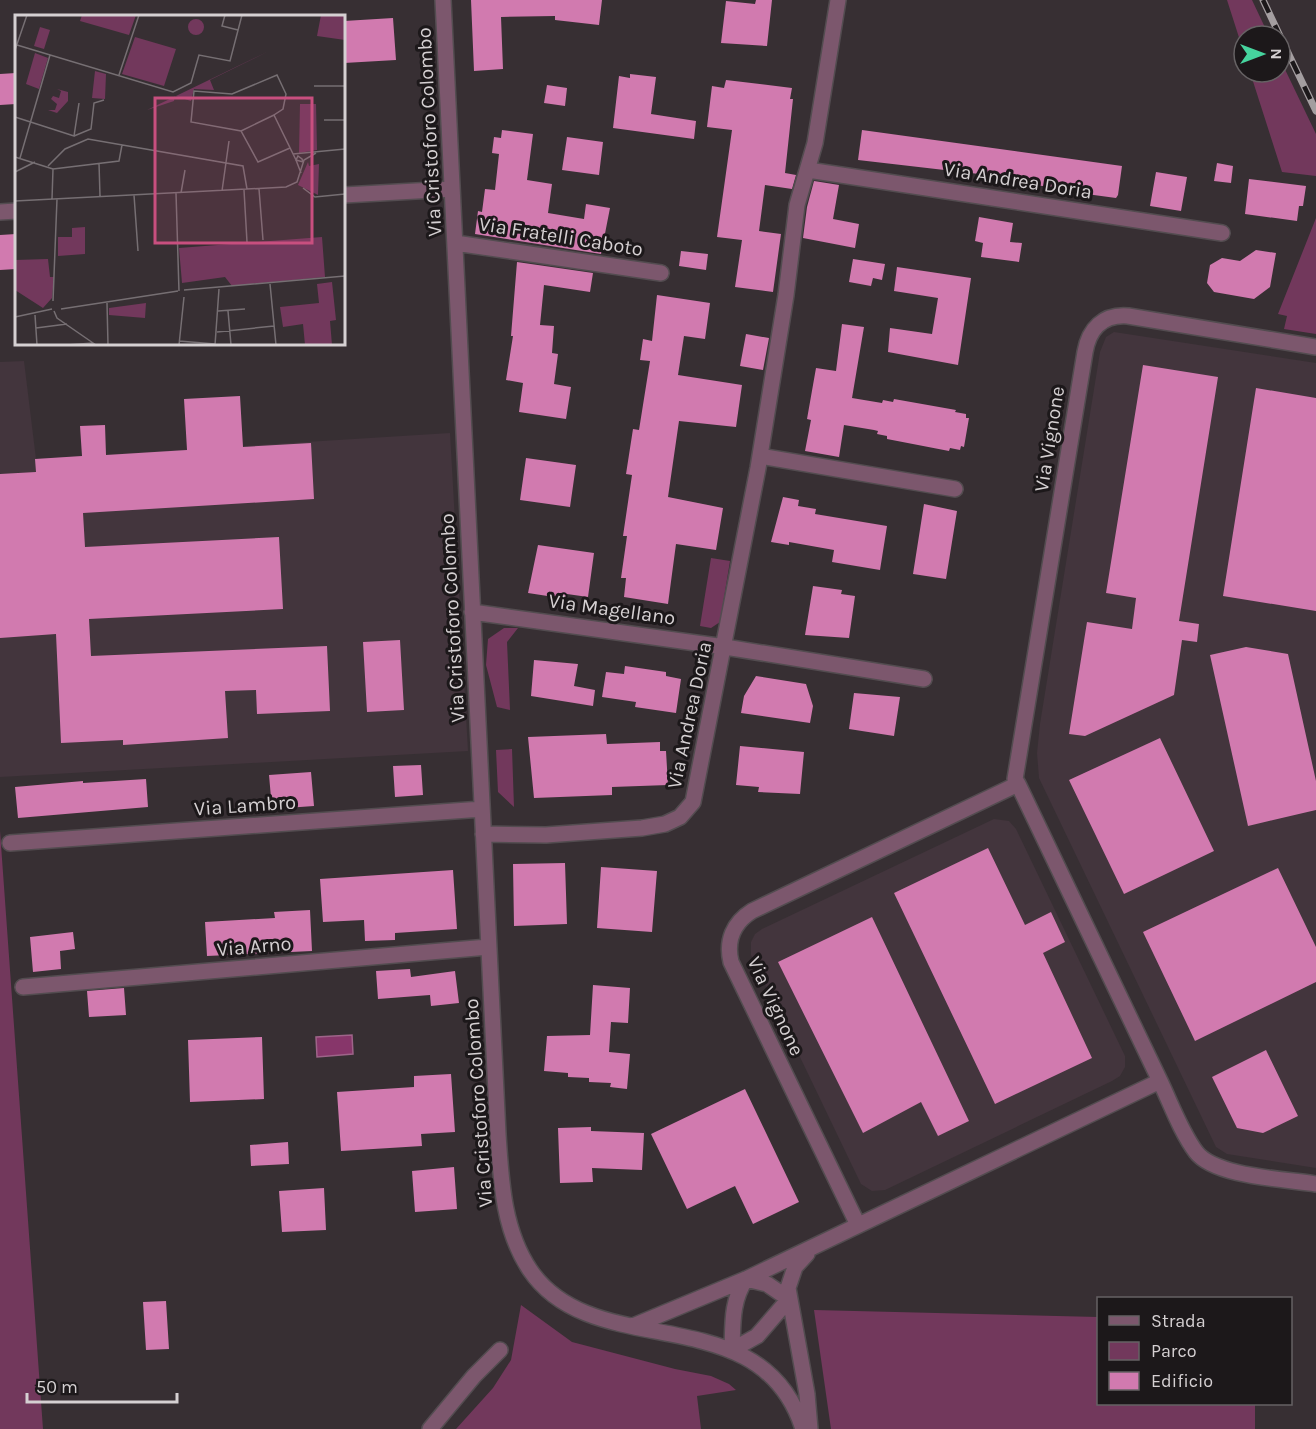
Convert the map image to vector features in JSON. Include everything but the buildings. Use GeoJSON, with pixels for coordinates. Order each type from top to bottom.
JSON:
{"type":"FeatureCollection","features":[{"type":"Feature","properties":{"kind":"street","name":"Via Cristoforo Colombo"},"geometry":{"type":"LineString","coordinates":[[443,0],[500,1164],[511,1232],[528,1268],[549,1292],[586,1312],[633,1326]]}},
{"type":"Feature","properties":{"kind":"street","name":"Via Andrea Doria"},"geometry":{"type":"LineString","coordinates":[[483,834],[546,835],[642,828],[665,824],[680,817],[693,802],[725,647],[760,456],[786,295],[797,205],[808,170],[838,0]]}},
{"type":"Feature","properties":{"kind":"street","name":"Via Andrea Doria"},"geometry":{"type":"LineString","coordinates":[[808,170],[1222,233]]}},
{"type":"Feature","properties":{"kind":"street"},"geometry":{"type":"LineString","coordinates":[[345,195],[452,189]]}},
{"type":"Feature","properties":{"kind":"street"},"geometry":{"type":"LineString","coordinates":[[0,212],[15,211]]}},
{"type":"Feature","properties":{"kind":"street","name":"Via Fratelli Caboto"},"geometry":{"type":"LineString","coordinates":[[455,243],[661,273]]}},
{"type":"Feature","properties":{"kind":"street","name":"Via Vignone"},"geometry":{"type":"LineString","coordinates":[[1316,347],[1119,315],[1100,322],[1091,331],[1085,352],[1016,779],[1160,1081],[1196,1151],[1210,1164],[1227,1170],[1316,1184]]}},
{"type":"Feature","properties":{"kind":"street"},"geometry":{"type":"LineString","coordinates":[[760,456],[955,489]]}},
{"type":"Feature","properties":{"kind":"street","name":"Via Magellano"},"geometry":{"type":"LineString","coordinates":[[472,612],[725,647],[924,679]]}},
{"type":"Feature","properties":{"kind":"street","name":"Via Vignone"},"geometry":{"type":"LineString","coordinates":[[858,1225],[731,962],[729,943],[732,933],[738,923],[752,911],[1018,784]]}},
{"type":"Feature","properties":{"kind":"street","name":"Via Lambro"},"geometry":{"type":"LineString","coordinates":[[10,843],[482,809]]}},
{"type":"Feature","properties":{"kind":"street","name":"Via Arno"},"geometry":{"type":"LineString","coordinates":[[23,987],[488,947]]}},
{"type":"Feature","properties":{"kind":"street"},"geometry":{"type":"LineString","coordinates":[[633,1326],[746,1279],[1160,1081]]}},
{"type":"Feature","properties":{"kind":"street"},"geometry":{"type":"LineString","coordinates":[[810,1429],[807,1394],[789,1299],[790,1279],[802,1257],[831,1239]]}},
{"type":"Feature","properties":{"kind":"street"},"geometry":{"type":"LineString","coordinates":[[746,1279],[767,1284],[789,1299]]}},
{"type":"Feature","properties":{"kind":"street"},"geometry":{"type":"LineString","coordinates":[[732,1350],[734,1306],[740,1288],[746,1279]]}},
{"type":"Feature","properties":{"kind":"street"},"geometry":{"type":"LineString","coordinates":[[732,1350],[762,1330],[789,1299]]}},
{"type":"Feature","properties":{"kind":"street"},"geometry":{"type":"LineString","coordinates":[[633,1326],[706,1341],[732,1350],[761,1368],[773,1380],[793,1405],[803,1429]]}},
{"type":"Feature","properties":{"kind":"street"},"geometry":{"type":"LineString","coordinates":[[430,1429],[474,1376],[500,1350]]}},
{"type":"Feature","properties":{"kind":"shaded area"},"geometry":{"type":"Polygon","coordinates":[[[1114,332],[1316,363],[1316,1168],[1227,1154],[1216,1147],[1039,778],[1037,753],[1040,724],[1100,352],[1106,337],[1114,332]]]}},
{"type":"Feature","properties":{"kind":"shaded area"},"geometry":{"type":"Polygon","coordinates":[[[24,361],[36,459],[450,433],[468,751],[0,777],[0,362],[24,361]]]}},
{"type":"Feature","properties":{"kind":"shaded area"},"geometry":{"type":"Polygon","coordinates":[[[994,819],[1009,821],[1016,829],[1125,1056],[1125,1067],[1120,1076],[1112,1081],[885,1190],[872,1191],[861,1184],[751,955],[751,942],[755,934],[762,929],[994,819]]]}},
{"type":"Feature","properties":{"kind":"shaded area"},"geometry":{"type":"Polygon","coordinates":[[[352,1035],[353,1054],[317,1057],[316,1037],[352,1035]]]}},
{"type":"Feature","properties":{"kind":"green space"},"geometry":{"type":"Polygon","coordinates":[[[1227,0],[1252,0],[1263,24],[1235,24],[1227,0]]]}},
{"type":"Feature","properties":{"kind":"green space"},"geometry":{"type":"Polygon","coordinates":[[[1254,84],[1292,84],[1316,134],[1316,176],[1282,172],[1254,84]]]}},
{"type":"Feature","properties":{"kind":"green space"},"geometry":{"type":"Polygon","coordinates":[[[1316,218],[1316,334],[1284,329],[1287,316],[1278,314],[1316,218]]]}},
{"type":"Feature","properties":{"kind":"green space"},"geometry":{"type":"Polygon","coordinates":[[[711,558],[730,561],[720,622],[711,628],[700,626],[711,558]]]}},
{"type":"Feature","properties":{"kind":"green space"},"geometry":{"type":"Polygon","coordinates":[[[504,628],[518,628],[507,642],[510,710],[497,707],[486,665],[488,639],[504,628]]]}},
{"type":"Feature","properties":{"kind":"green space"},"geometry":{"type":"Polygon","coordinates":[[[512,749],[514,807],[498,792],[496,750],[512,749]]]}},
{"type":"Feature","properties":{"kind":"green space"},"geometry":{"type":"Polygon","coordinates":[[[0,831],[43,1429],[0,1429],[0,831]]]}},
{"type":"Feature","properties":{"kind":"green space"},"geometry":{"type":"Polygon","coordinates":[[[521,1305],[572,1342],[711,1376],[729,1384],[736,1390],[697,1396],[701,1429],[456,1429],[493,1388],[511,1360],[521,1305]]]}},
{"type":"Feature","properties":{"kind":"green space"},"geometry":{"type":"Polygon","coordinates":[[[814,1310],[1097,1317],[1097,1405],[1255,1405],[1255,1429],[831,1429],[814,1310]]]}},
{"type":"Feature","properties":{"kind":"railway"},"geometry":{"type":"LineString","coordinates":[[1263,0],[1274,24]]}},
{"type":"Feature","properties":{"kind":"railway"},"geometry":{"type":"LineString","coordinates":[[1292,61],[1316,111]]}}]}
